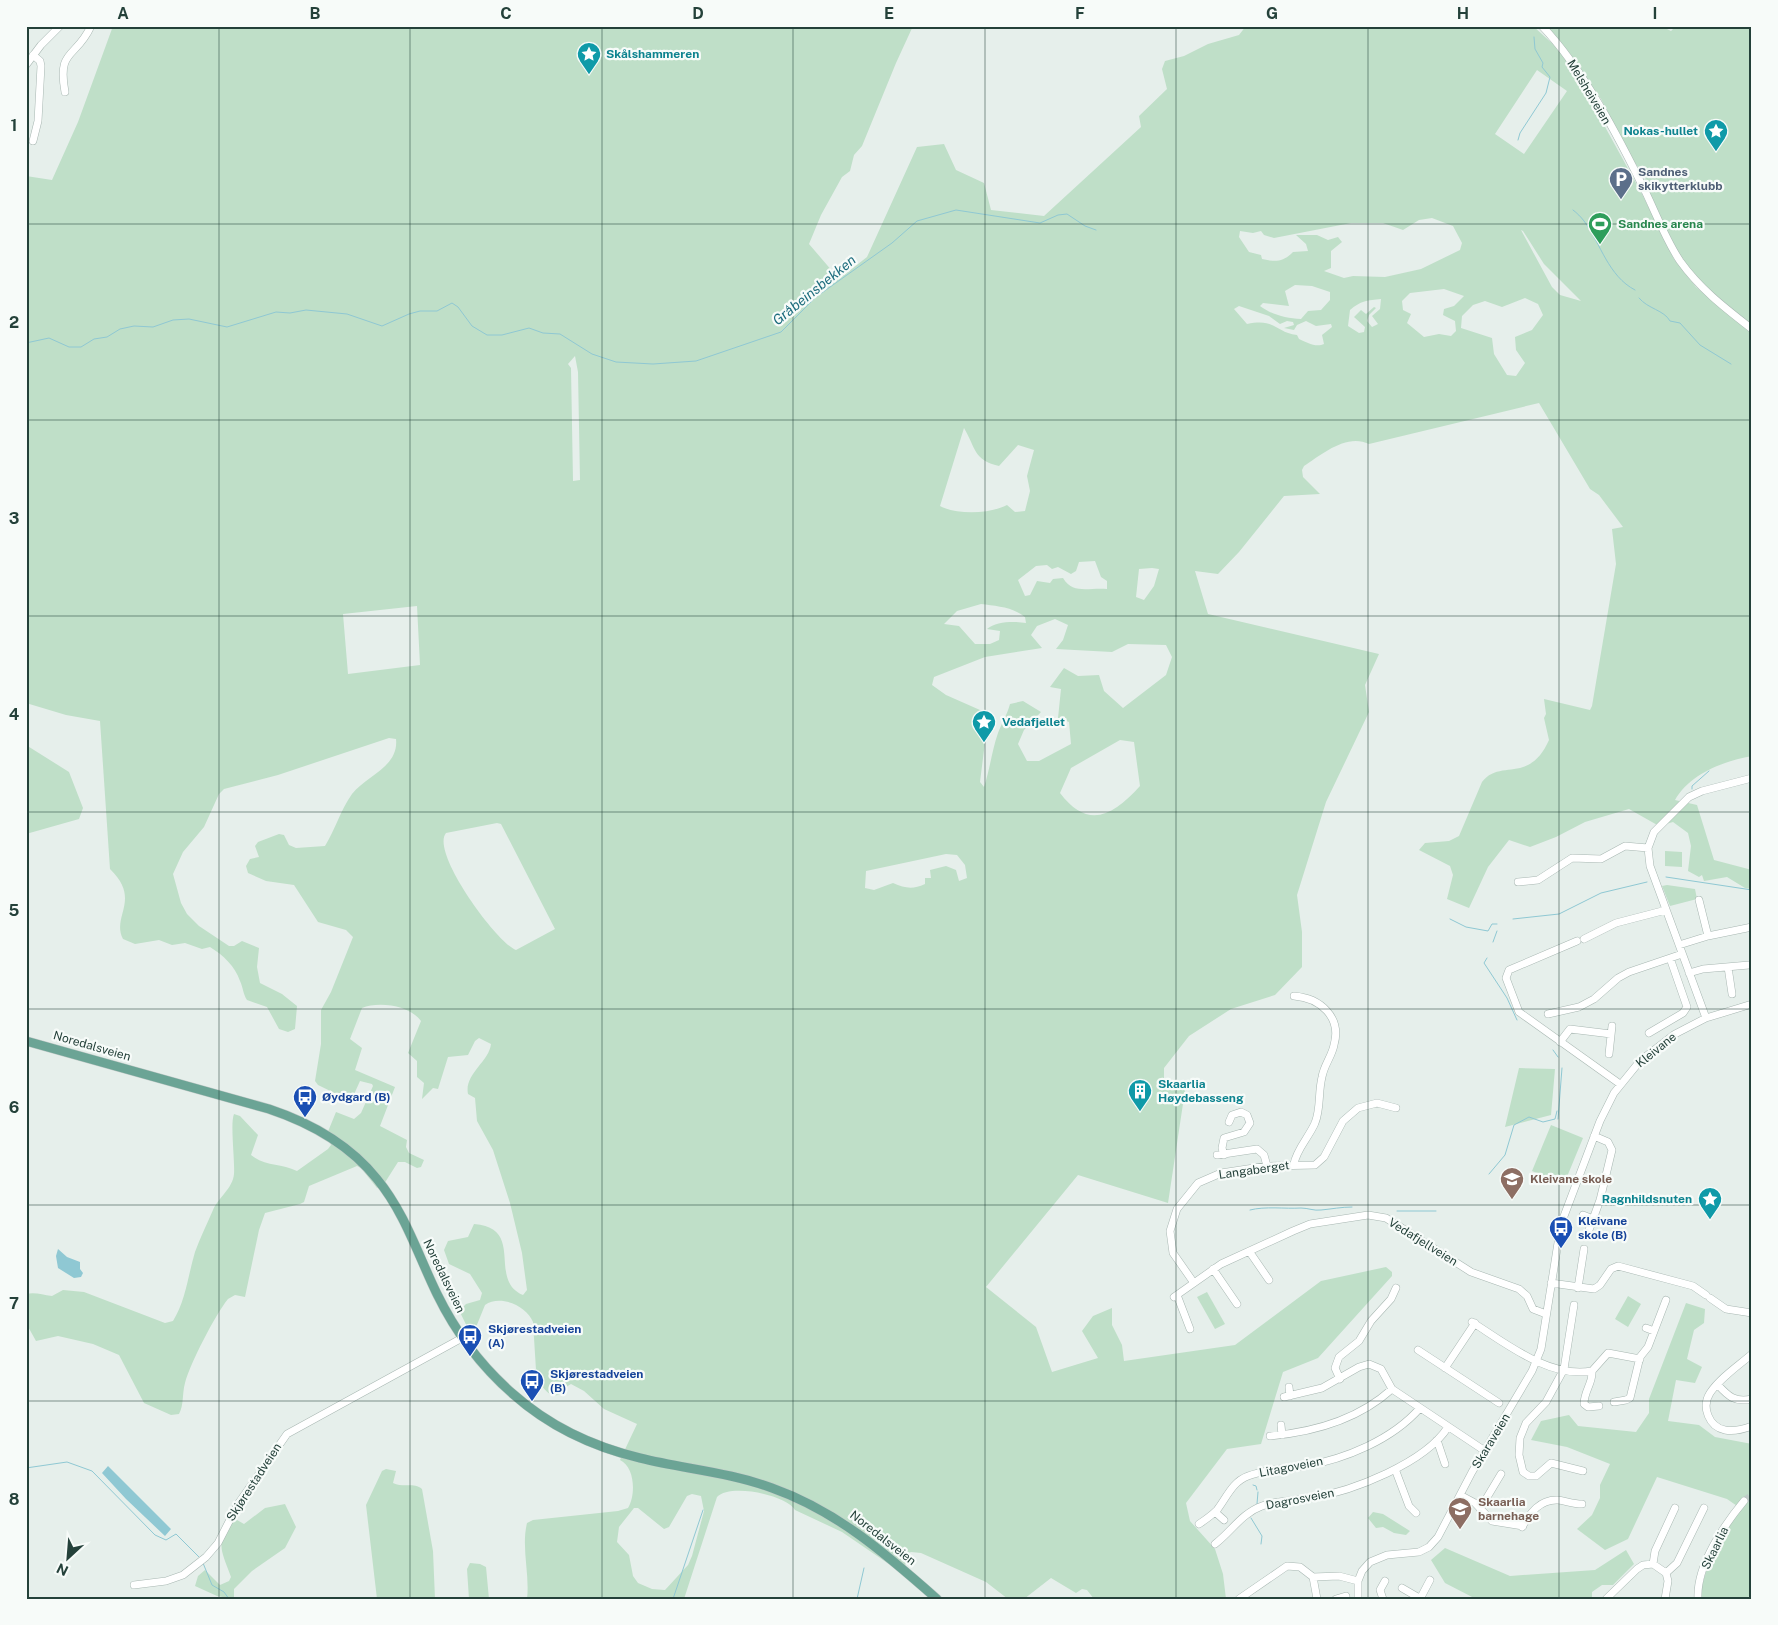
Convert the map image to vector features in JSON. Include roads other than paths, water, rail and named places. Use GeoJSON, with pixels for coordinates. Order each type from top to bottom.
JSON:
{"type":"FeatureCollection","features":[{"type":"Feature","properties":{"kind":"main road","name":"Noredalsveien"},"geometry":{"type":"LineString","coordinates":[[26,1041],[269,1109],[307,1124],[337,1141],[367,1168],[393,1201],[439,1298],[462,1338],[481,1362],[514,1395],[562,1428],[592,1443],[624,1454],[747,1480],[797,1498],[822,1510],[860,1534],[937,1599]]}},
{"type":"Feature","properties":{"kind":"street"},"geometry":{"type":"LineString","coordinates":[[26,65],[60,26]]}},
{"type":"Feature","properties":{"kind":"street"},"geometry":{"type":"LineString","coordinates":[[65,92],[62,70],[64,62],[86,37],[91,26]]}},
{"type":"Feature","properties":{"kind":"street","name":"Melsheiveien"},"geometry":{"type":"LineString","coordinates":[[1542,26],[1564,50],[1581,75],[1632,165],[1668,242],[1681,262],[1712,297],[1752,329]]}},
{"type":"Feature","properties":{"kind":"street"},"geometry":{"type":"LineString","coordinates":[[33,55],[40,61],[41,66],[38,121],[34,141]]}},
{"type":"Feature","properties":{"kind":"street"},"geometry":{"type":"LineString","coordinates":[[1706,1018],[1648,862],[1648,848],[1657,828],[1689,797],[1702,791],[1752,778]]}},
{"type":"Feature","properties":{"kind":"street"},"geometry":{"type":"LineString","coordinates":[[1518,882],[1538,880],[1567,860],[1601,859],[1626,846],[1648,848]]}},
{"type":"Feature","properties":{"kind":"street"},"geometry":{"type":"LineString","coordinates":[[1699,900],[1708,936]]}},
{"type":"Feature","properties":{"kind":"street"},"geometry":{"type":"LineString","coordinates":[[1620,1084],[1519,1012],[1506,975],[1509,970],[1616,923],[1666,910]]}},
{"type":"Feature","properties":{"kind":"street"},"geometry":{"type":"LineString","coordinates":[[1679,945],[1708,936],[1752,927]]}},
{"type":"Feature","properties":{"kind":"street"},"geometry":{"type":"LineString","coordinates":[[1548,1014],[1579,1007],[1594,999],[1623,975],[1682,954]]}},
{"type":"Feature","properties":{"kind":"street"},"geometry":{"type":"LineString","coordinates":[[1649,1033],[1690,1008],[1670,958]]}},
{"type":"Feature","properties":{"kind":"street"},"geometry":{"type":"LineString","coordinates":[[1690,973],[1749,965]]}},
{"type":"Feature","properties":{"kind":"street"},"geometry":{"type":"LineString","coordinates":[[1728,967],[1732,994]]}},
{"type":"Feature","properties":{"kind":"street"},"geometry":{"type":"LineString","coordinates":[[1294,996],[1314,1000],[1325,1008],[1333,1021],[1336,1033],[1333,1048],[1321,1079],[1316,1119],[1309,1137],[1296,1156],[1294,1164]]}},
{"type":"Feature","properties":{"kind":"street","name":"Kleivane"},"geometry":{"type":"LineString","coordinates":[[1559,1229],[1604,1112],[1620,1084],[1656,1047],[1675,1034],[1706,1018],[1752,1004]]}},
{"type":"Feature","properties":{"kind":"street"},"geometry":{"type":"LineString","coordinates":[[1560,1042],[1570,1029],[1611,1030],[1609,1054]]}},
{"type":"Feature","properties":{"kind":"street","name":"Langaberget"},"geometry":{"type":"LineString","coordinates":[[1194,1283],[1176,1260],[1171,1246],[1172,1221],[1189,1191],[1207,1178],[1220,1173],[1267,1166],[1312,1165],[1321,1161],[1340,1126],[1358,1108],[1377,1102],[1396,1108]]}},
{"type":"Feature","properties":{"kind":"street"},"geometry":{"type":"LineString","coordinates":[[1229,1122],[1232,1115],[1241,1112],[1247,1116],[1250,1124],[1244,1132],[1224,1138],[1220,1155],[1257,1148],[1264,1154],[1267,1166]]}},
{"type":"Feature","properties":{"kind":"street"},"geometry":{"type":"LineString","coordinates":[[1588,1230],[1593,1219],[1612,1150],[1608,1142],[1594,1136]]}},
{"type":"Feature","properties":{"kind":"street","name":"Vedafjellveien"},"geometry":{"type":"LineString","coordinates":[[1190,1329],[1175,1296],[1214,1269],[1310,1224],[1358,1216],[1386,1218],[1471,1272],[1519,1289],[1533,1309],[1546,1312]]}},
{"type":"Feature","properties":{"kind":"street"},"geometry":{"type":"LineString","coordinates":[[1583,1216],[1593,1219]]}},
{"type":"Feature","properties":{"kind":"street","name":"Skaraveien"},"geometry":{"type":"LineString","coordinates":[[1358,1581],[1366,1566],[1374,1559],[1387,1555],[1419,1552],[1429,1547],[1443,1528],[1485,1450],[1537,1361],[1559,1229]]}},
{"type":"Feature","properties":{"kind":"street"},"geometry":{"type":"LineString","coordinates":[[1578,1288],[1584,1249]]}},
{"type":"Feature","properties":{"kind":"street"},"geometry":{"type":"LineString","coordinates":[[1249,1251],[1269,1280]]}},
{"type":"Feature","properties":{"kind":"street"},"geometry":{"type":"LineString","coordinates":[[1551,1283],[1578,1288],[1598,1288],[1611,1269],[1618,1266],[1693,1286],[1726,1309],[1752,1313]]}},
{"type":"Feature","properties":{"kind":"street"},"geometry":{"type":"LineString","coordinates":[[1214,1269],[1237,1304]]}},
{"type":"Feature","properties":{"kind":"street"},"geometry":{"type":"LineString","coordinates":[[1340,1379],[1335,1368],[1339,1357],[1359,1341],[1371,1321],[1391,1299],[1396,1288]]}},
{"type":"Feature","properties":{"kind":"street"},"geometry":{"type":"LineString","coordinates":[[1614,1402],[1630,1398],[1640,1359],[1648,1346],[1666,1300]]}},
{"type":"Feature","properties":{"kind":"street"},"geometry":{"type":"LineString","coordinates":[[1574,1306],[1564,1369],[1546,1402],[1529,1420],[1522,1432],[1519,1449],[1521,1468],[1525,1475],[1532,1477],[1540,1474],[1551,1463],[1584,1471]]}},
{"type":"Feature","properties":{"kind":"street"},"geometry":{"type":"LineString","coordinates":[[1445,1368],[1473,1323],[1537,1361],[1564,1369],[1592,1371]]}},
{"type":"Feature","properties":{"kind":"street"},"geometry":{"type":"LineString","coordinates":[[1646,1328],[1654,1331]]}},
{"type":"Feature","properties":{"kind":"street","name":"Skjørestadveien"},"geometry":{"type":"LineString","coordinates":[[134,1586],[160,1582],[183,1575],[206,1557],[218,1543],[238,1504],[287,1434],[462,1338]]}},
{"type":"Feature","properties":{"kind":"street"},"geometry":{"type":"LineString","coordinates":[[1418,1350],[1496,1401],[1498,1392]]}},
{"type":"Feature","properties":{"kind":"street"},"geometry":{"type":"LineString","coordinates":[[1600,1406],[1588,1407],[1584,1404],[1584,1396],[1592,1380],[1592,1371],[1608,1354],[1640,1359]]}},
{"type":"Feature","properties":{"kind":"street"},"geometry":{"type":"LineString","coordinates":[[1752,1354],[1718,1385],[1707,1400],[1706,1408],[1710,1420],[1725,1430],[1752,1426]]}},
{"type":"Feature","properties":{"kind":"street"},"geometry":{"type":"LineString","coordinates":[[1288,1387],[1287,1397],[1322,1388],[1359,1367],[1370,1364],[1381,1369],[1392,1388],[1485,1450]]}},
{"type":"Feature","properties":{"kind":"street"},"geometry":{"type":"LineString","coordinates":[[1718,1385],[1730,1398],[1743,1401],[1752,1399]]}},
{"type":"Feature","properties":{"kind":"street"},"geometry":{"type":"LineString","coordinates":[[1270,1436],[1332,1424],[1372,1405],[1392,1388]]}},
{"type":"Feature","properties":{"kind":"street","name":"Litagoveien"},"geometry":{"type":"LineString","coordinates":[[1199,1524],[1215,1512],[1232,1487],[1246,1477],[1264,1471],[1313,1464],[1351,1453],[1391,1432],[1420,1408]]}},
{"type":"Feature","properties":{"kind":"street"},"geometry":{"type":"LineString","coordinates":[[1281,1425],[1282,1435]]}},
{"type":"Feature","properties":{"kind":"street","name":"Dagrosveien"},"geometry":{"type":"LineString","coordinates":[[1216,1544],[1243,1517],[1263,1505],[1330,1494],[1369,1481],[1395,1469],[1437,1440],[1448,1427]]}},
{"type":"Feature","properties":{"kind":"street"},"geometry":{"type":"LineString","coordinates":[[1437,1440],[1445,1464]]}},
{"type":"Feature","properties":{"kind":"street"},"geometry":{"type":"LineString","coordinates":[[1395,1469],[1409,1506],[1416,1513]]}},
{"type":"Feature","properties":{"kind":"street"},"geometry":{"type":"LineString","coordinates":[[1480,1509],[1501,1474]]}},
{"type":"Feature","properties":{"kind":"street"},"geometry":{"type":"LineString","coordinates":[[1460,1495],[1475,1503],[1492,1521],[1523,1527],[1537,1507],[1543,1503],[1558,1500],[1582,1504]]}},
{"type":"Feature","properties":{"kind":"street","name":"Skaarlia"},"geometry":{"type":"LineString","coordinates":[[1698,1599],[1699,1583],[1716,1541],[1744,1501]]}},
{"type":"Feature","properties":{"kind":"street"},"geometry":{"type":"LineString","coordinates":[[1652,1564],[1655,1551],[1675,1508]]}},
{"type":"Feature","properties":{"kind":"street"},"geometry":{"type":"LineString","coordinates":[[1666,1573],[1677,1563],[1704,1508]]}},
{"type":"Feature","properties":{"kind":"street"},"geometry":{"type":"LineString","coordinates":[[1215,1512],[1224,1520]]}},
{"type":"Feature","properties":{"kind":"street"},"geometry":{"type":"LineString","coordinates":[[1606,1599],[1643,1565],[1652,1564],[1666,1573],[1668,1586],[1665,1599]]}},
{"type":"Feature","properties":{"kind":"street"},"geometry":{"type":"LineString","coordinates":[[1239,1599],[1287,1566],[1300,1567],[1313,1577],[1339,1576],[1358,1581],[1358,1599]]}},
{"type":"Feature","properties":{"kind":"street"},"geometry":{"type":"LineString","coordinates":[[1313,1577],[1317,1599]]}},
{"type":"Feature","properties":{"kind":"street"},"geometry":{"type":"LineString","coordinates":[[1402,1588],[1421,1599],[1430,1580]]}},
{"type":"Feature","properties":{"kind":"street"},"geometry":{"type":"LineString","coordinates":[[1383,1599],[1380,1590],[1385,1581]]}},
{"type":"Feature","properties":{"kind":"street"},"geometry":{"type":"LineString","coordinates":[[1336,1599],[1346,1596]]}},
{"type":"Feature","properties":{"kind":"water"},"geometry":{"type":"Polygon","coordinates":[[[58,1249],[67,1257],[80,1262],[80,1269],[83,1273],[81,1277],[74,1278],[58,1268],[56,1256],[58,1249]]]}},
{"type":"Feature","properties":{"kind":"water"},"geometry":{"type":"Polygon","coordinates":[[[108,1466],[171,1529],[165,1536],[102,1473],[108,1466]]]}},
{"type":"Feature","properties":{"kind":"waterway"},"geometry":{"type":"LineString","coordinates":[[1518,140],[1520,133],[1546,93],[1550,77],[1542,67],[1543,63],[1535,49],[1534,37]]}},
{"type":"Feature","properties":{"kind":"waterway","name":"Gråbeinsbekken"},"geometry":{"type":"LineString","coordinates":[[26,343],[49,338],[69,347],[81,347],[94,339],[107,337],[120,329],[134,326],[153,327],[173,320],[189,319],[227,327],[276,312],[290,313],[306,310],[347,314],[382,326],[409,314],[420,311],[437,311],[452,303],[458,307],[472,326],[487,335],[502,335],[529,328],[543,333],[560,334],[592,354],[616,362],[653,364],[696,361],[781,332],[816,297],[892,243],[917,221],[956,210],[1040,223],[1058,215],[1067,214],[1085,226],[1096,230]]}},
{"type":"Feature","properties":{"kind":"waterway"},"geometry":{"type":"LineString","coordinates":[[1573,210],[1590,230],[1611,268],[1618,277],[1635,290]]}},
{"type":"Feature","properties":{"kind":"waterway"},"geometry":{"type":"LineString","coordinates":[[1639,298],[1647,305],[1664,314],[1670,321],[1680,323],[1700,345],[1731,364]]}},
{"type":"Feature","properties":{"kind":"waterway"},"geometry":{"type":"LineString","coordinates":[[1692,789],[1692,786],[1709,771]]}},
{"type":"Feature","properties":{"kind":"waterway"},"geometry":{"type":"LineString","coordinates":[[1666,877],[1752,890]]}},
{"type":"Feature","properties":{"kind":"waterway"},"geometry":{"type":"LineString","coordinates":[[1513,919],[1559,914],[1601,893],[1647,882]]}},
{"type":"Feature","properties":{"kind":"waterway"},"geometry":{"type":"LineString","coordinates":[[1450,919],[1466,927],[1488,931],[1492,924],[1497,924]]}},
{"type":"Feature","properties":{"kind":"waterway"},"geometry":{"type":"LineString","coordinates":[[1493,942],[1497,931]]}},
{"type":"Feature","properties":{"kind":"waterway"},"geometry":{"type":"LineString","coordinates":[[1487,958],[1484,963],[1507,998],[1517,1020]]}},
{"type":"Feature","properties":{"kind":"waterway"},"geometry":{"type":"LineString","coordinates":[[1553,1050],[1558,1057]]}},
{"type":"Feature","properties":{"kind":"waterway"},"geometry":{"type":"LineString","coordinates":[[1558,1119],[1562,1068]]}},
{"type":"Feature","properties":{"kind":"waterway"},"geometry":{"type":"LineString","coordinates":[[1489,1174],[1505,1155],[1514,1125],[1529,1117],[1543,1122],[1555,1119],[1557,1111]]}},
{"type":"Feature","properties":{"kind":"waterway"},"geometry":{"type":"LineString","coordinates":[[1250,1210],[1262,1208],[1318,1210],[1352,1207]]}},
{"type":"Feature","properties":{"kind":"waterway"},"geometry":{"type":"LineString","coordinates":[[1397,1211],[1436,1211]]}},
{"type":"Feature","properties":{"kind":"waterway"},"geometry":{"type":"LineString","coordinates":[[26,1468],[67,1462],[92,1471],[155,1535],[166,1540],[176,1534],[199,1557]]}},
{"type":"Feature","properties":{"kind":"waterway"},"geometry":{"type":"LineString","coordinates":[[1253,1485],[1256,1486],[1257,1490]]}},
{"type":"Feature","properties":{"kind":"waterway"},"geometry":{"type":"LineString","coordinates":[[1257,1504],[1258,1492]]}},
{"type":"Feature","properties":{"kind":"waterway"},"geometry":{"type":"LineString","coordinates":[[673,1599],[703,1510]]}},
{"type":"Feature","properties":{"kind":"waterway"},"geometry":{"type":"LineString","coordinates":[[1251,1518],[1262,1536],[1261,1544]]}},
{"type":"Feature","properties":{"kind":"waterway"},"geometry":{"type":"LineString","coordinates":[[203,1563],[212,1585],[224,1592],[229,1599]]}},
{"type":"Feature","properties":{"kind":"waterway"},"geometry":{"type":"LineString","coordinates":[[857,1599],[864,1568]]}},
{"type":"Feature","properties":{"kind":"tunnel"},"geometry":{"type":"LineString","coordinates":[[1744,1501],[1752,1495]]}},
{"type":"Feature","properties":{"kind":"place","name":"Skålshammeren"},"geometry":{"type":"Point","coordinates":[589,75]}},
{"type":"Feature","properties":{"kind":"place","name":"Nokas-hullet"},"geometry":{"type":"Point","coordinates":[1716,152]}},
{"type":"Feature","properties":{"kind":"place","name":"Sandnes skikytterklubb"},"geometry":{"type":"Point","coordinates":[1621,200]}},
{"type":"Feature","properties":{"kind":"place","name":"Sandnes arena"},"geometry":{"type":"Point","coordinates":[1600,245]}},
{"type":"Feature","properties":{"kind":"place","name":"Vedafjellet"},"geometry":{"type":"Point","coordinates":[984,743]}},
{"type":"Feature","properties":{"kind":"place","name":"Skaarlia Høydebasseng"},"geometry":{"type":"Point","coordinates":[1140,1112]}},
{"type":"Feature","properties":{"kind":"place","name":"Øydgard (B)"},"geometry":{"type":"Point","coordinates":[305,1118]}},
{"type":"Feature","properties":{"kind":"place","name":"Kleivane skole"},"geometry":{"type":"Point","coordinates":[1512,1200]}},
{"type":"Feature","properties":{"kind":"place","name":"Ragnhildsnuten"},"geometry":{"type":"Point","coordinates":[1710,1220]}},
{"type":"Feature","properties":{"kind":"place","name":"Kleivane skole (B)"},"geometry":{"type":"Point","coordinates":[1561,1249]}},
{"type":"Feature","properties":{"kind":"place","name":"Skjørestadveien (A)"},"geometry":{"type":"Point","coordinates":[470,1357]}},
{"type":"Feature","properties":{"kind":"place","name":"Skjørestadveien (B)"},"geometry":{"type":"Point","coordinates":[532,1402]}},
{"type":"Feature","properties":{"kind":"place","name":"Skaarlia barnehage"},"geometry":{"type":"Point","coordinates":[1460,1530]}}]}
